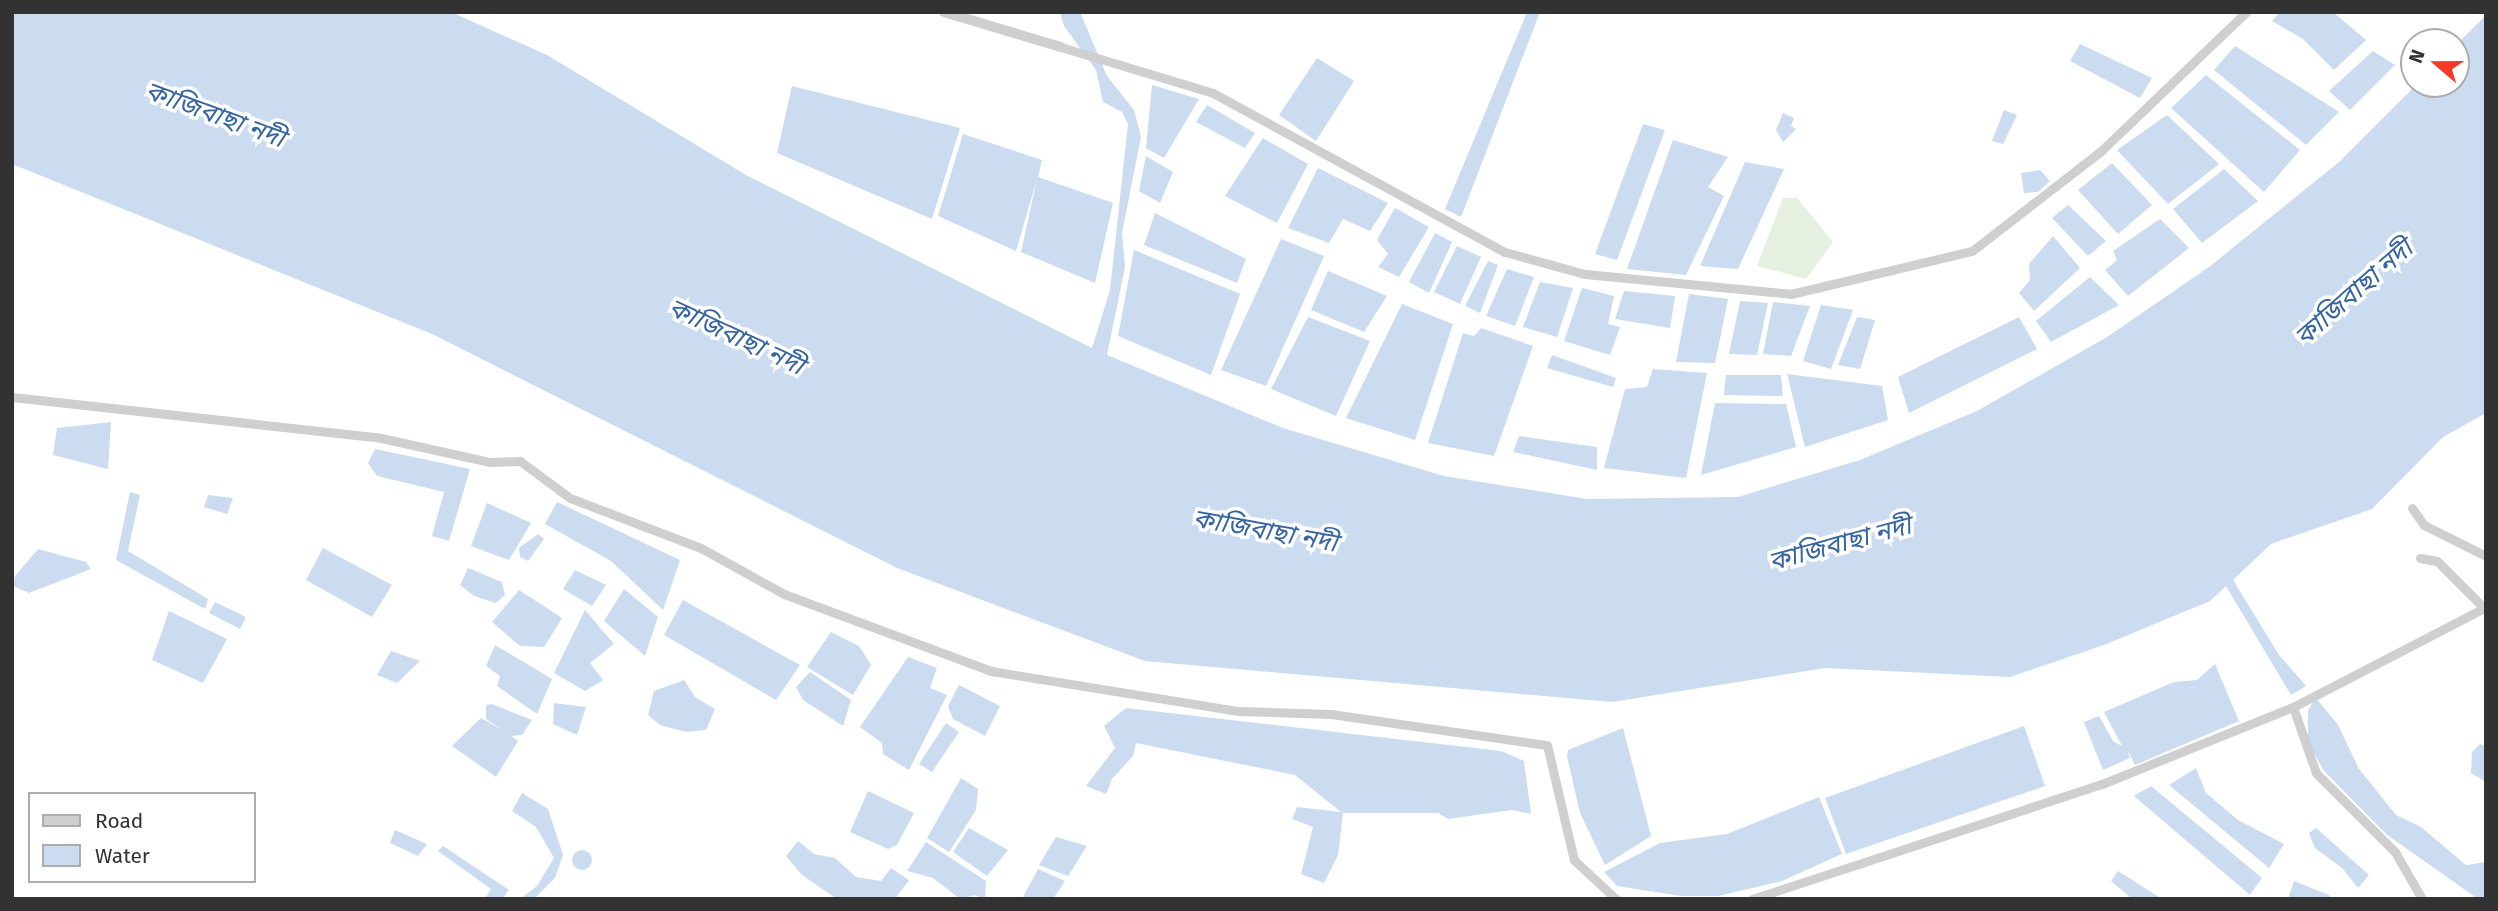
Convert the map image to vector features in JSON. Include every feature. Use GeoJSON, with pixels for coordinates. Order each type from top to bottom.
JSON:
{"type":"FeatureCollection","features":[{"type":"Feature","properties":{"kind":"street"},"geometry":{"type":"LineString","coordinates":[[944,12],[1213,93],[1505,252],[1585,274],[1791,294],[1972,251],[2101,151],[2246,12]]}},
{"type":"Feature","properties":{"kind":"street"},"geometry":{"type":"LineString","coordinates":[[12,397],[381,438],[490,462],[520,461],[570,498],[701,548],[784,594],[991,671],[1239,711],[1331,714],[1547,745],[1574,860],[1616,899]]}},
{"type":"Feature","properties":{"kind":"street"},"geometry":{"type":"LineString","coordinates":[[2412,508],[2424,525],[2486,556]]}},
{"type":"Feature","properties":{"kind":"street"},"geometry":{"type":"LineString","coordinates":[[1752,899],[2102,784],[2293,706],[2485,608],[2437,561],[2420,558]]}},
{"type":"Feature","properties":{"kind":"street"},"geometry":{"type":"LineString","coordinates":[[2293,706],[2316,774],[2395,852],[2422,899]]}},
{"type":"Feature","properties":{"kind":"green space"},"geometry":{"type":"Polygon","coordinates":[[[1783,198],[1797,198],[1833,242],[1806,279],[1757,266],[1783,198]]]}},
{"type":"Feature","properties":{"kind":"water","name":"কাজিবাছা নদী"},"geometry":{"type":"Polygon","coordinates":[[[12,12],[451,12],[547,55],[746,175],[1092,348],[1110,290],[1128,124],[1122,112],[1103,102],[1096,70],[1064,26],[1060,12],[1080,12],[1107,76],[1134,110],[1141,137],[1122,233],[1125,267],[1107,355],[1283,428],[1444,476],[1587,499],[1738,497],[1860,460],[1977,411],[2107,337],[2209,267],[2339,162],[2403,98],[2470,98],[2470,31],[2486,15],[2486,413],[2443,437],[2372,509],[2271,544],[2233,580],[2279,655],[2306,686],[2291,695],[2226,586],[2210,601],[2104,645],[2010,677],[1825,668],[1612,702],[1145,661],[897,568],[432,334],[12,164],[12,12]]]}},
{"type":"Feature","properties":{"kind":"water"},"geometry":{"type":"Polygon","coordinates":[[[1527,12],[1540,12],[1461,217],[1445,209],[1527,12]]]}},
{"type":"Feature","properties":{"kind":"water"},"geometry":{"type":"Polygon","coordinates":[[[2280,12],[2333,12],[2366,40],[2334,70],[2303,39],[2272,21],[2280,12]]]}},
{"type":"Feature","properties":{"kind":"water"},"geometry":{"type":"Polygon","coordinates":[[[2080,44],[2152,78],[2140,98],[2070,61],[2080,44]]]}},
{"type":"Feature","properties":{"kind":"water"},"geometry":{"type":"Polygon","coordinates":[[[2235,46],[2339,112],[2306,145],[2214,70],[2235,46]]]}},
{"type":"Feature","properties":{"kind":"water"},"geometry":{"type":"Polygon","coordinates":[[[2373,51],[2395,65],[2350,110],[2329,91],[2373,51]]]}},
{"type":"Feature","properties":{"kind":"water"},"geometry":{"type":"Polygon","coordinates":[[[1317,58],[1354,81],[1316,141],[1279,115],[1317,58]]]}},
{"type":"Feature","properties":{"kind":"water"},"geometry":{"type":"Polygon","coordinates":[[[2206,75],[2300,150],[2264,192],[2171,108],[2206,75]]]}},
{"type":"Feature","properties":{"kind":"water"},"geometry":{"type":"Polygon","coordinates":[[[1152,85],[1199,99],[1164,158],[1146,148],[1152,85]]]}},
{"type":"Feature","properties":{"kind":"water"},"geometry":{"type":"Polygon","coordinates":[[[792,86],[960,128],[932,219],[777,153],[792,86]]]}},
{"type":"Feature","properties":{"kind":"water"},"geometry":{"type":"Polygon","coordinates":[[[1207,105],[1255,133],[1245,148],[1196,122],[1207,105]]]}},
{"type":"Feature","properties":{"kind":"water"},"geometry":{"type":"Polygon","coordinates":[[[2004,110],[2017,115],[2003,144],[1992,141],[2004,110]]]}},
{"type":"Feature","properties":{"kind":"water"},"geometry":{"type":"Polygon","coordinates":[[[1783,113],[1794,118],[1791,126],[1796,129],[1783,142],[1776,130],[1783,113]]]}},
{"type":"Feature","properties":{"kind":"water"},"geometry":{"type":"Polygon","coordinates":[[[2167,115],[2219,164],[2168,204],[2117,150],[2167,115]]]}},
{"type":"Feature","properties":{"kind":"water"},"geometry":{"type":"Polygon","coordinates":[[[1643,124],[1665,130],[1617,260],[1595,254],[1643,124]]]}},
{"type":"Feature","properties":{"kind":"water"},"geometry":{"type":"Polygon","coordinates":[[[963,134],[1042,160],[1038,177],[1113,203],[1095,283],[1021,252],[1037,179],[1016,251],[938,216],[963,134]]]}},
{"type":"Feature","properties":{"kind":"water"},"geometry":{"type":"Polygon","coordinates":[[[1263,138],[1308,164],[1277,223],[1225,196],[1263,138]]]}},
{"type":"Feature","properties":{"kind":"water"},"geometry":{"type":"Polygon","coordinates":[[[1673,140],[1728,157],[1708,187],[1724,196],[1686,275],[1627,269],[1673,140]]]}},
{"type":"Feature","properties":{"kind":"water"},"geometry":{"type":"Polygon","coordinates":[[[1146,156],[1173,172],[1160,203],[1139,191],[1146,156]]]}},
{"type":"Feature","properties":{"kind":"water"},"geometry":{"type":"Polygon","coordinates":[[[1745,162],[1784,169],[1738,269],[1700,266],[1745,162]]]}},
{"type":"Feature","properties":{"kind":"water"},"geometry":{"type":"Polygon","coordinates":[[[2112,163],[2152,205],[2118,234],[2078,190],[2112,163]]]}},
{"type":"Feature","properties":{"kind":"water"},"geometry":{"type":"Polygon","coordinates":[[[1318,168],[1388,203],[1370,231],[1343,219],[1329,243],[1288,228],[1318,168]]]}},
{"type":"Feature","properties":{"kind":"water"},"geometry":{"type":"Polygon","coordinates":[[[2224,169],[2258,201],[2202,243],[2173,209],[2224,169]]]}},
{"type":"Feature","properties":{"kind":"water"},"geometry":{"type":"Polygon","coordinates":[[[2040,170],[2050,181],[2038,192],[2024,193],[2021,173],[2040,170]]]}},
{"type":"Feature","properties":{"kind":"water"},"geometry":{"type":"Polygon","coordinates":[[[2068,205],[2106,241],[2088,256],[2052,218],[2068,205]]]}},
{"type":"Feature","properties":{"kind":"water"},"geometry":{"type":"Polygon","coordinates":[[[1395,208],[1429,227],[1399,277],[1378,267],[1388,254],[1377,240],[1395,208]]]}},
{"type":"Feature","properties":{"kind":"water"},"geometry":{"type":"Polygon","coordinates":[[[1155,213],[1246,259],[1237,283],[1144,245],[1155,213]]]}},
{"type":"Feature","properties":{"kind":"water"},"geometry":{"type":"Polygon","coordinates":[[[2160,219],[2189,248],[2128,296],[2105,270],[2117,260],[2113,251],[2160,219]]]}},
{"type":"Feature","properties":{"kind":"water"},"geometry":{"type":"Polygon","coordinates":[[[1435,233],[1452,242],[1429,293],[1409,282],[1435,233]]]}},
{"type":"Feature","properties":{"kind":"water"},"geometry":{"type":"Polygon","coordinates":[[[2053,236],[2080,268],[2034,311],[2019,293],[2030,280],[2029,264],[2053,236]]]}},
{"type":"Feature","properties":{"kind":"water"},"geometry":{"type":"Polygon","coordinates":[[[1281,239],[1324,256],[1266,386],[1221,370],[1281,239]]]}},
{"type":"Feature","properties":{"kind":"water"},"geometry":{"type":"Polygon","coordinates":[[[1457,246],[1481,257],[1460,304],[1434,292],[1457,246]]]}},
{"type":"Feature","properties":{"kind":"water"},"geometry":{"type":"Polygon","coordinates":[[[1134,250],[1240,294],[1211,375],[1118,336],[1134,250]]]}},
{"type":"Feature","properties":{"kind":"water"},"geometry":{"type":"Polygon","coordinates":[[[1488,261],[1498,265],[1480,313],[1465,306],[1488,261]]]}},
{"type":"Feature","properties":{"kind":"water"},"geometry":{"type":"Polygon","coordinates":[[[1507,269],[1534,277],[1515,326],[1486,316],[1507,269]]]}},
{"type":"Feature","properties":{"kind":"water"},"geometry":{"type":"Polygon","coordinates":[[[1328,271],[1387,296],[1364,332],[1311,310],[1328,271]]]}},
{"type":"Feature","properties":{"kind":"water"},"geometry":{"type":"Polygon","coordinates":[[[2090,277],[2119,305],[2051,342],[2036,321],[2090,277]]]}},
{"type":"Feature","properties":{"kind":"water"},"geometry":{"type":"Polygon","coordinates":[[[1540,282],[1573,288],[1557,337],[1523,327],[1540,282]]]}},
{"type":"Feature","properties":{"kind":"water"},"geometry":{"type":"Polygon","coordinates":[[[1582,288],[1614,296],[1608,324],[1620,327],[1610,355],[1564,341],[1582,288]]]}},
{"type":"Feature","properties":{"kind":"water"},"geometry":{"type":"Polygon","coordinates":[[[1624,291],[1675,296],[1670,328],[1615,319],[1624,291]]]}},
{"type":"Feature","properties":{"kind":"water"},"geometry":{"type":"Polygon","coordinates":[[[1689,294],[1728,299],[1715,363],[1676,362],[1689,294]]]}},
{"type":"Feature","properties":{"kind":"water"},"geometry":{"type":"Polygon","coordinates":[[[1740,301],[1768,303],[1757,355],[1729,354],[1740,301]]]}},
{"type":"Feature","properties":{"kind":"water"},"geometry":{"type":"Polygon","coordinates":[[[1773,302],[1810,306],[1791,356],[1763,354],[1773,302]]]}},
{"type":"Feature","properties":{"kind":"water"},"geometry":{"type":"Polygon","coordinates":[[[1402,304],[1453,324],[1415,440],[1346,418],[1402,304]]]}},
{"type":"Feature","properties":{"kind":"water"},"geometry":{"type":"Polygon","coordinates":[[[1821,305],[1853,310],[1831,369],[1803,361],[1821,305]]]}},
{"type":"Feature","properties":{"kind":"water"},"geometry":{"type":"Polygon","coordinates":[[[1308,317],[1370,341],[1336,416],[1271,389],[1308,317]]]}},
{"type":"Feature","properties":{"kind":"water"},"geometry":{"type":"Polygon","coordinates":[[[1857,317],[1875,320],[1860,369],[1838,365],[1857,317]]]}},
{"type":"Feature","properties":{"kind":"water"},"geometry":{"type":"Polygon","coordinates":[[[2019,317],[2037,349],[1909,413],[1898,377],[2019,317]]]}},
{"type":"Feature","properties":{"kind":"water"},"geometry":{"type":"Polygon","coordinates":[[[1481,328],[1533,346],[1494,456],[1428,443],[1463,333],[1474,336],[1481,328]]]}},
{"type":"Feature","properties":{"kind":"water"},"geometry":{"type":"Polygon","coordinates":[[[1552,355],[1616,378],[1613,387],[1547,368],[1552,355]]]}},
{"type":"Feature","properties":{"kind":"water"},"geometry":{"type":"Polygon","coordinates":[[[1653,369],[1707,373],[1686,478],[1604,468],[1625,389],[1647,387],[1653,369]]]}},
{"type":"Feature","properties":{"kind":"water"},"geometry":{"type":"Polygon","coordinates":[[[1787,374],[1882,386],[1888,420],[1805,447],[1787,374]]]}},
{"type":"Feature","properties":{"kind":"water"},"geometry":{"type":"Polygon","coordinates":[[[1726,375],[1781,375],[1783,396],[1724,395],[1726,375]]]}},
{"type":"Feature","properties":{"kind":"water"},"geometry":{"type":"Polygon","coordinates":[[[1715,403],[1786,404],[1796,447],[1701,475],[1715,403]]]}},
{"type":"Feature","properties":{"kind":"water"},"geometry":{"type":"Polygon","coordinates":[[[111,422],[108,469],[53,455],[57,428],[111,422]]]}},
{"type":"Feature","properties":{"kind":"water"},"geometry":{"type":"Polygon","coordinates":[[[1519,436],[1597,447],[1597,470],[1513,452],[1519,436]]]}},
{"type":"Feature","properties":{"kind":"water"},"geometry":{"type":"Polygon","coordinates":[[[375,449],[470,469],[449,541],[432,536],[444,492],[377,476],[368,463],[375,449]]]}},
{"type":"Feature","properties":{"kind":"water"},"geometry":{"type":"Polygon","coordinates":[[[130,492],[140,495],[128,551],[208,599],[205,609],[116,560],[130,492]]]}},
{"type":"Feature","properties":{"kind":"water"},"geometry":{"type":"Polygon","coordinates":[[[208,495],[233,498],[227,514],[204,507],[208,495]]]}},
{"type":"Feature","properties":{"kind":"water"},"geometry":{"type":"Polygon","coordinates":[[[557,502],[680,560],[663,610],[611,561],[545,524],[557,502]]]}},
{"type":"Feature","properties":{"kind":"water"},"geometry":{"type":"Polygon","coordinates":[[[487,503],[531,523],[509,560],[471,546],[487,503]]]}},
{"type":"Feature","properties":{"kind":"water"},"geometry":{"type":"Polygon","coordinates":[[[538,534],[544,539],[528,561],[520,557],[519,548],[538,534]]]}},
{"type":"Feature","properties":{"kind":"water"},"geometry":{"type":"Polygon","coordinates":[[[323,548],[392,585],[372,617],[306,580],[323,548]]]}},
{"type":"Feature","properties":{"kind":"water"},"geometry":{"type":"Polygon","coordinates":[[[38,549],[86,562],[91,569],[29,593],[13,586],[15,576],[38,549]]]}},
{"type":"Feature","properties":{"kind":"water"},"geometry":{"type":"Polygon","coordinates":[[[468,568],[502,582],[505,595],[496,603],[474,596],[460,585],[468,568]]]}},
{"type":"Feature","properties":{"kind":"water"},"geometry":{"type":"Polygon","coordinates":[[[575,570],[606,585],[592,606],[563,589],[575,570]]]}},
{"type":"Feature","properties":{"kind":"water"},"geometry":{"type":"Polygon","coordinates":[[[624,589],[658,617],[645,656],[604,621],[624,589]]]}},
{"type":"Feature","properties":{"kind":"water"},"geometry":{"type":"Polygon","coordinates":[[[519,590],[562,618],[544,647],[520,646],[492,622],[519,590]]]}},
{"type":"Feature","properties":{"kind":"water"},"geometry":{"type":"Polygon","coordinates":[[[683,600],[800,665],[776,700],[664,635],[683,600]]]}},
{"type":"Feature","properties":{"kind":"water"},"geometry":{"type":"Polygon","coordinates":[[[215,602],[246,617],[240,629],[209,613],[215,602]]]}},
{"type":"Feature","properties":{"kind":"water"},"geometry":{"type":"Polygon","coordinates":[[[585,610],[614,644],[590,663],[603,680],[585,691],[554,673],[585,610]]]}},
{"type":"Feature","properties":{"kind":"water"},"geometry":{"type":"Polygon","coordinates":[[[169,611],[227,639],[203,683],[152,660],[169,611]]]}},
{"type":"Feature","properties":{"kind":"water"},"geometry":{"type":"Polygon","coordinates":[[[831,632],[859,646],[871,665],[853,695],[807,667],[831,632]]]}},
{"type":"Feature","properties":{"kind":"water"},"geometry":{"type":"Polygon","coordinates":[[[495,645],[552,679],[537,714],[497,686],[500,676],[486,666],[495,645]]]}},
{"type":"Feature","properties":{"kind":"water"},"geometry":{"type":"Polygon","coordinates":[[[391,651],[420,661],[397,683],[377,675],[391,651]]]}},
{"type":"Feature","properties":{"kind":"water"},"geometry":{"type":"Polygon","coordinates":[[[908,657],[937,668],[930,688],[947,695],[909,770],[883,754],[882,743],[860,727],[908,657]]]}},
{"type":"Feature","properties":{"kind":"water"},"geometry":{"type":"Polygon","coordinates":[[[2215,664],[2239,721],[2135,765],[2127,749],[2130,758],[2103,770],[2084,722],[2099,716],[2113,741],[2122,746],[2104,712],[2174,682],[2197,680],[2215,664]]]}},
{"type":"Feature","properties":{"kind":"water"},"geometry":{"type":"Polygon","coordinates":[[[810,672],[851,700],[843,726],[803,700],[796,687],[810,672]]]}},
{"type":"Feature","properties":{"kind":"water"},"geometry":{"type":"Polygon","coordinates":[[[684,680],[695,697],[715,709],[706,730],[686,732],[660,725],[648,715],[654,691],[684,680]]]}},
{"type":"Feature","properties":{"kind":"water"},"geometry":{"type":"Polygon","coordinates":[[[959,685],[1000,706],[985,736],[953,719],[948,706],[959,685]]]}},
{"type":"Feature","properties":{"kind":"water"},"geometry":{"type":"Polygon","coordinates":[[[2316,698],[2338,725],[2359,769],[2396,815],[2421,827],[2466,865],[2486,862],[2486,899],[2478,899],[2386,834],[2324,771],[2308,742],[2308,710],[2316,698]]]}},
{"type":"Feature","properties":{"kind":"water"},"geometry":{"type":"Polygon","coordinates":[[[554,703],[586,707],[577,735],[553,724],[554,703]]]}},
{"type":"Feature","properties":{"kind":"water"},"geometry":{"type":"Polygon","coordinates":[[[492,704],[532,720],[522,735],[511,736],[518,741],[496,777],[452,746],[481,718],[502,730],[486,719],[486,705],[492,704]]]}},
{"type":"Feature","properties":{"kind":"water"},"geometry":{"type":"Polygon","coordinates":[[[1126,708],[1501,751],[1524,761],[1531,814],[1512,810],[1448,819],[1438,813],[1343,813],[1338,855],[1324,883],[1301,874],[1313,827],[1292,819],[1297,807],[1341,812],[1295,775],[1136,743],[1133,756],[1112,779],[1106,794],[1086,786],[1115,748],[1104,726],[1126,708]]]}},
{"type":"Feature","properties":{"kind":"water"},"geometry":{"type":"Polygon","coordinates":[[[946,723],[959,732],[932,772],[919,764],[946,723]]]}},
{"type":"Feature","properties":{"kind":"water"},"geometry":{"type":"Polygon","coordinates":[[[2024,726],[2045,786],[1846,854],[1825,798],[2024,726]]]}},
{"type":"Feature","properties":{"kind":"water"},"geometry":{"type":"Polygon","coordinates":[[[1623,728],[1651,836],[1605,865],[1580,813],[1567,756],[1568,750],[1623,728]]]}},
{"type":"Feature","properties":{"kind":"water"},"geometry":{"type":"Polygon","coordinates":[[[2480,744],[2486,746],[2484,781],[2471,773],[2472,752],[2480,744]]]}},
{"type":"Feature","properties":{"kind":"water"},"geometry":{"type":"Polygon","coordinates":[[[2196,768],[2206,793],[2238,820],[2284,844],[2269,868],[2169,785],[2196,768]]]}},
{"type":"Feature","properties":{"kind":"water"},"geometry":{"type":"Polygon","coordinates":[[[961,778],[978,789],[976,810],[949,852],[927,838],[961,778]]]}},
{"type":"Feature","properties":{"kind":"water"},"geometry":{"type":"Polygon","coordinates":[[[2151,786],[2262,878],[2250,895],[2134,796],[2151,786]]]}},
{"type":"Feature","properties":{"kind":"water"},"geometry":{"type":"Polygon","coordinates":[[[868,791],[914,813],[897,845],[888,849],[850,832],[868,791]]]}},
{"type":"Feature","properties":{"kind":"water"},"geometry":{"type":"Polygon","coordinates":[[[522,793],[548,809],[563,855],[555,878],[534,899],[520,899],[537,886],[554,858],[536,827],[512,811],[522,793]]]}},
{"type":"Feature","properties":{"kind":"water"},"geometry":{"type":"Polygon","coordinates":[[[1819,797],[1842,854],[1782,881],[1718,896],[1681,896],[1617,886],[1604,872],[1660,843],[1727,834],[1819,797]]]}},
{"type":"Feature","properties":{"kind":"water"},"geometry":{"type":"Polygon","coordinates":[[[969,828],[1008,850],[987,876],[953,852],[969,828]]]}},
{"type":"Feature","properties":{"kind":"water"},"geometry":{"type":"Polygon","coordinates":[[[2316,828],[2369,875],[2358,888],[2342,868],[2315,848],[2309,833],[2316,828]]]}},
{"type":"Feature","properties":{"kind":"water"},"geometry":{"type":"Polygon","coordinates":[[[395,830],[427,844],[418,856],[390,843],[395,830]]]}},
{"type":"Feature","properties":{"kind":"water"},"geometry":{"type":"Polygon","coordinates":[[[1056,837],[1087,846],[1068,876],[1039,865],[1056,837]]]}},
{"type":"Feature","properties":{"kind":"water"},"geometry":{"type":"Polygon","coordinates":[[[798,841],[814,854],[835,858],[856,877],[881,881],[891,868],[909,880],[895,899],[837,899],[802,875],[786,856],[798,841]]]}},
{"type":"Feature","properties":{"kind":"water"},"geometry":{"type":"Polygon","coordinates":[[[926,842],[986,881],[985,899],[975,895],[960,899],[933,878],[907,871],[926,842]]]}},
{"type":"Feature","properties":{"kind":"water"},"geometry":{"type":"Polygon","coordinates":[[[443,846],[509,890],[502,899],[485,899],[491,889],[438,851],[443,846]]]}},
{"type":"Feature","properties":{"kind":"water"},"geometry":{"type":"Polygon","coordinates":[[[582,850],[589,853],[592,860],[589,867],[582,870],[575,867],[572,860],[575,853],[582,850]]]}},
{"type":"Feature","properties":{"kind":"water"},"geometry":{"type":"Polygon","coordinates":[[[1038,869],[1065,881],[1053,899],[1022,899],[1038,869]]]}},
{"type":"Feature","properties":{"kind":"water"},"geometry":{"type":"Polygon","coordinates":[[[2118,871],[2159,897],[2132,899],[2111,881],[2118,871]]]}},
{"type":"Feature","properties":{"kind":"water"},"geometry":{"type":"Polygon","coordinates":[[[2294,881],[2329,895],[2331,899],[2288,899],[2294,881]]]}}]}
